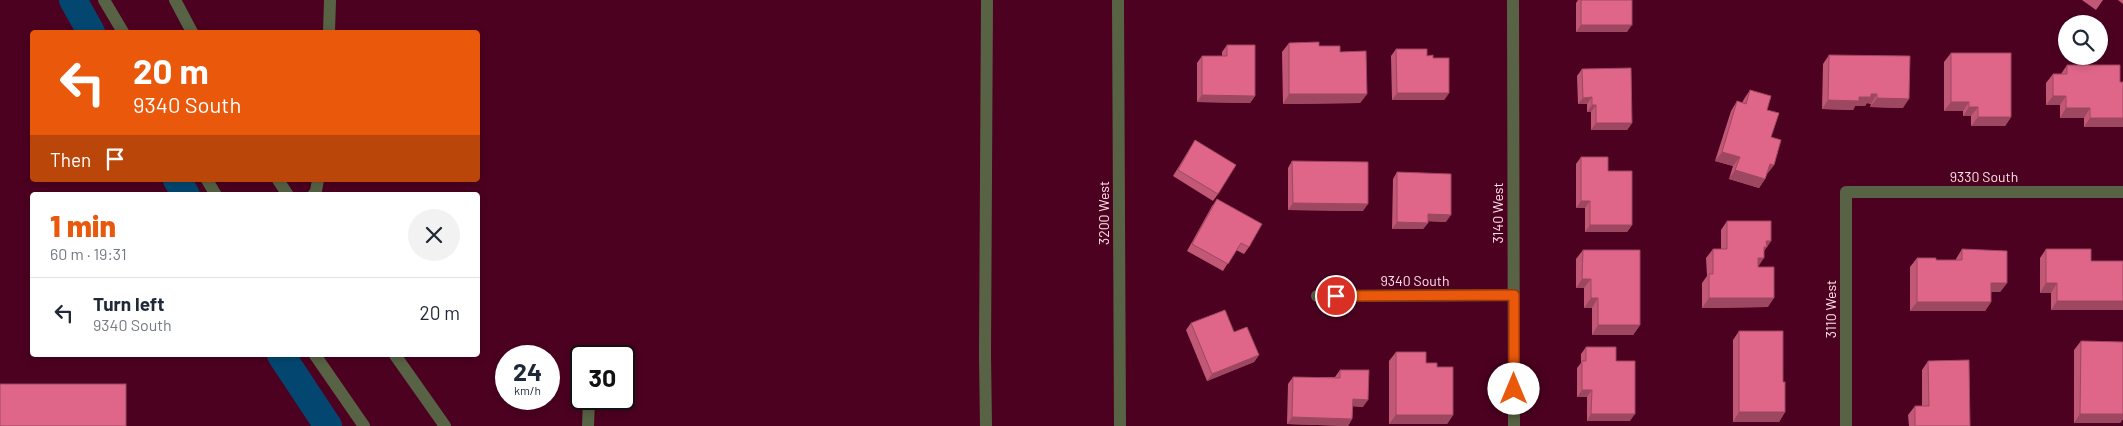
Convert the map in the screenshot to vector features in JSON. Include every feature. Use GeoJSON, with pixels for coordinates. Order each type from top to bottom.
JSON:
{"type":"FeatureCollection","features":[{"type":"Feature","properties":{"kind":"street"},"geometry":{"type":"LineString","coordinates":[[104,0],[122,30]]}},
{"type":"Feature","properties":{"kind":"street"},"geometry":{"type":"LineString","coordinates":[[174,0],[191,30]]}},
{"type":"Feature","properties":{"kind":"street"},"geometry":{"type":"LineString","coordinates":[[329,30],[330,0]]}},
{"type":"Feature","properties":{"kind":"street"},"geometry":{"type":"LineString","coordinates":[[986,426],[987,0]]}},
{"type":"Feature","properties":{"kind":"street","name":"3200 West"},"geometry":{"type":"LineString","coordinates":[[1118,0],[1120,426]]}},
{"type":"Feature","properties":{"kind":"street","name":"3140 West"},"geometry":{"type":"LineString","coordinates":[[1513,0],[1514,426]]}},
{"type":"Feature","properties":{"kind":"street","name":"9330 South"},"geometry":{"type":"LineString","coordinates":[[1846,192],[2123,192]]}},
{"type":"Feature","properties":{"kind":"street","name":"3110 West"},"geometry":{"type":"LineString","coordinates":[[1846,192],[1846,426]]}},
{"type":"Feature","properties":{"kind":"street","name":"9340 South"},"geometry":{"type":"LineString","coordinates":[[1317,296],[1514,295]]}},
{"type":"Feature","properties":{"kind":"street"},"geometry":{"type":"LineString","coordinates":[[316,357],[364,426]]}},
{"type":"Feature","properties":{"kind":"street"},"geometry":{"type":"LineString","coordinates":[[396,357],[446,426]]}},
{"type":"Feature","properties":{"kind":"street"},"geometry":{"type":"LineString","coordinates":[[588,426],[589,410]]}},
{"type":"Feature","properties":{"kind":"building"},"geometry":{"type":"Polygon","coordinates":[[[1581,0],[1632,0],[1632,25],[1581,25],[1581,0]]]}},
{"type":"Feature","properties":{"kind":"building"},"geometry":{"type":"Polygon","coordinates":[[[1319,42],[1319,46],[1340,46],[1340,52],[1366,51],[1367,94],[1289,94],[1289,43],[1319,42]]]}},
{"type":"Feature","properties":{"kind":"building"},"geometry":{"type":"Polygon","coordinates":[[[1227,45],[1255,45],[1255,96],[1202,95],[1202,56],[1227,56],[1227,45]]]}},
{"type":"Feature","properties":{"kind":"building"},"geometry":{"type":"Polygon","coordinates":[[[1396,49],[1427,49],[1427,56],[1433,55],[1433,58],[1449,58],[1449,93],[1397,93],[1396,49]]]}},
{"type":"Feature","properties":{"kind":"building"},"geometry":{"type":"Polygon","coordinates":[[[1951,53],[2011,53],[2011,117],[1978,117],[1978,107],[1969,107],[1969,102],[1951,102],[1951,53]]]}},
{"type":"Feature","properties":{"kind":"building"},"geometry":{"type":"Polygon","coordinates":[[[1829,55],[1910,56],[1909,99],[1877,98],[1877,94],[1871,94],[1871,97],[1859,97],[1859,101],[1828,100],[1829,55]]]}},
{"type":"Feature","properties":{"kind":"building"},"geometry":{"type":"Polygon","coordinates":[[[2067,65],[2120,65],[2120,82],[2123,82],[2123,118],[2090,118],[2090,108],[2066,108],[2066,96],[2053,96],[2053,74],[2067,74],[2067,65]]]}},
{"type":"Feature","properties":{"kind":"building"},"geometry":{"type":"Polygon","coordinates":[[[1631,68],[1632,123],[1596,123],[1596,105],[1592,105],[1592,97],[1583,98],[1582,69],[1631,68]]]}},
{"type":"Feature","properties":{"kind":"building"},"geometry":{"type":"Polygon","coordinates":[[[1750,90],[1771,96],[1767,110],[1779,113],[1771,137],[1781,140],[1774,165],[1770,164],[1765,179],[1735,170],[1740,157],[1722,152],[1737,101],[1746,104],[1750,90]]]}},
{"type":"Feature","properties":{"kind":"building"},"geometry":{"type":"Polygon","coordinates":[[[1195,140],[1236,165],[1218,194],[1178,170],[1195,140]]]}},
{"type":"Feature","properties":{"kind":"building"},"geometry":{"type":"Polygon","coordinates":[[[1581,157],[1608,157],[1608,171],[1632,171],[1632,225],[1590,225],[1590,201],[1581,201],[1581,157]]]}},
{"type":"Feature","properties":{"kind":"building"},"geometry":{"type":"Polygon","coordinates":[[[1292,161],[1368,162],[1368,204],[1293,203],[1292,161]]]}},
{"type":"Feature","properties":{"kind":"building"},"geometry":{"type":"Polygon","coordinates":[[[1397,172],[1451,174],[1451,215],[1428,214],[1428,223],[1397,222],[1397,172]]]}},
{"type":"Feature","properties":{"kind":"building"},"geometry":{"type":"Polygon","coordinates":[[[1217,199],[1262,224],[1249,247],[1241,243],[1228,264],[1192,244],[1217,199]]]}},
{"type":"Feature","properties":{"kind":"building"},"geometry":{"type":"Polygon","coordinates":[[[1727,221],[1771,221],[1771,241],[1766,241],[1767,247],[1764,247],[1764,258],[1758,258],[1758,267],[1774,267],[1774,298],[1709,298],[1709,274],[1713,274],[1713,249],[1727,249],[1727,221]]]}},
{"type":"Feature","properties":{"kind":"building"},"geometry":{"type":"Polygon","coordinates":[[[1962,249],[2007,251],[2007,283],[1991,283],[1991,302],[1917,302],[1917,258],[1962,260],[1962,249]]]}},
{"type":"Feature","properties":{"kind":"building"},"geometry":{"type":"Polygon","coordinates":[[[2046,249],[2091,249],[2091,261],[2123,261],[2123,301],[2057,301],[2057,283],[2046,283],[2046,249]]]}},
{"type":"Feature","properties":{"kind":"building"},"geometry":{"type":"Polygon","coordinates":[[[1583,250],[1640,250],[1640,325],[1598,325],[1598,298],[1591,298],[1591,279],[1582,279],[1583,250]]]}},
{"type":"Feature","properties":{"kind":"building"},"geometry":{"type":"Polygon","coordinates":[[[1225,310],[1234,332],[1247,327],[1259,355],[1212,374],[1191,323],[1225,310]]]}},
{"type":"Feature","properties":{"kind":"building"},"geometry":{"type":"Polygon","coordinates":[[[1739,331],[1783,331],[1785,412],[1739,412],[1739,331]]]}},
{"type":"Feature","properties":{"kind":"building"},"geometry":{"type":"Polygon","coordinates":[[[2081,341],[2123,342],[2123,414],[2080,414],[2081,341]]]}},
{"type":"Feature","properties":{"kind":"building"},"geometry":{"type":"Polygon","coordinates":[[[1586,347],[1616,347],[1616,361],[1635,361],[1635,414],[1591,414],[1592,390],[1582,390],[1582,361],[1586,361],[1586,347]]]}},
{"type":"Feature","properties":{"kind":"building"},"geometry":{"type":"Polygon","coordinates":[[[1396,352],[1426,352],[1426,363],[1437,363],[1437,367],[1453,367],[1453,415],[1396,415],[1396,352]]]}},
{"type":"Feature","properties":{"kind":"building"},"geometry":{"type":"Polygon","coordinates":[[[1969,360],[1970,426],[1915,426],[1915,406],[1929,406],[1928,361],[1969,360]]]}},
{"type":"Feature","properties":{"kind":"building"},"geometry":{"type":"Polygon","coordinates":[[[1340,370],[1369,370],[1368,400],[1353,399],[1352,419],[1292,417],[1293,377],[1340,378],[1340,370]]]}},
{"type":"Feature","properties":{"kind":"building"},"geometry":{"type":"Polygon","coordinates":[[[0,384],[126,384],[126,426],[0,426],[0,384]]]}},
{"type":"Feature","properties":{"kind":"waterway"},"geometry":{"type":"LineString","coordinates":[[73,0],[90,30]]}},
{"type":"Feature","properties":{"kind":"waterway"},"geometry":{"type":"LineString","coordinates":[[178,182],[184,192]]}},
{"type":"Feature","properties":{"kind":"waterway"},"geometry":{"type":"LineString","coordinates":[[282,357],[328,426]]}},
{"type":"Feature","properties":{"kind":"route"},"geometry":{"type":"LineString","coordinates":[[1336,296],[1514,295],[1514,389]]}}]}
